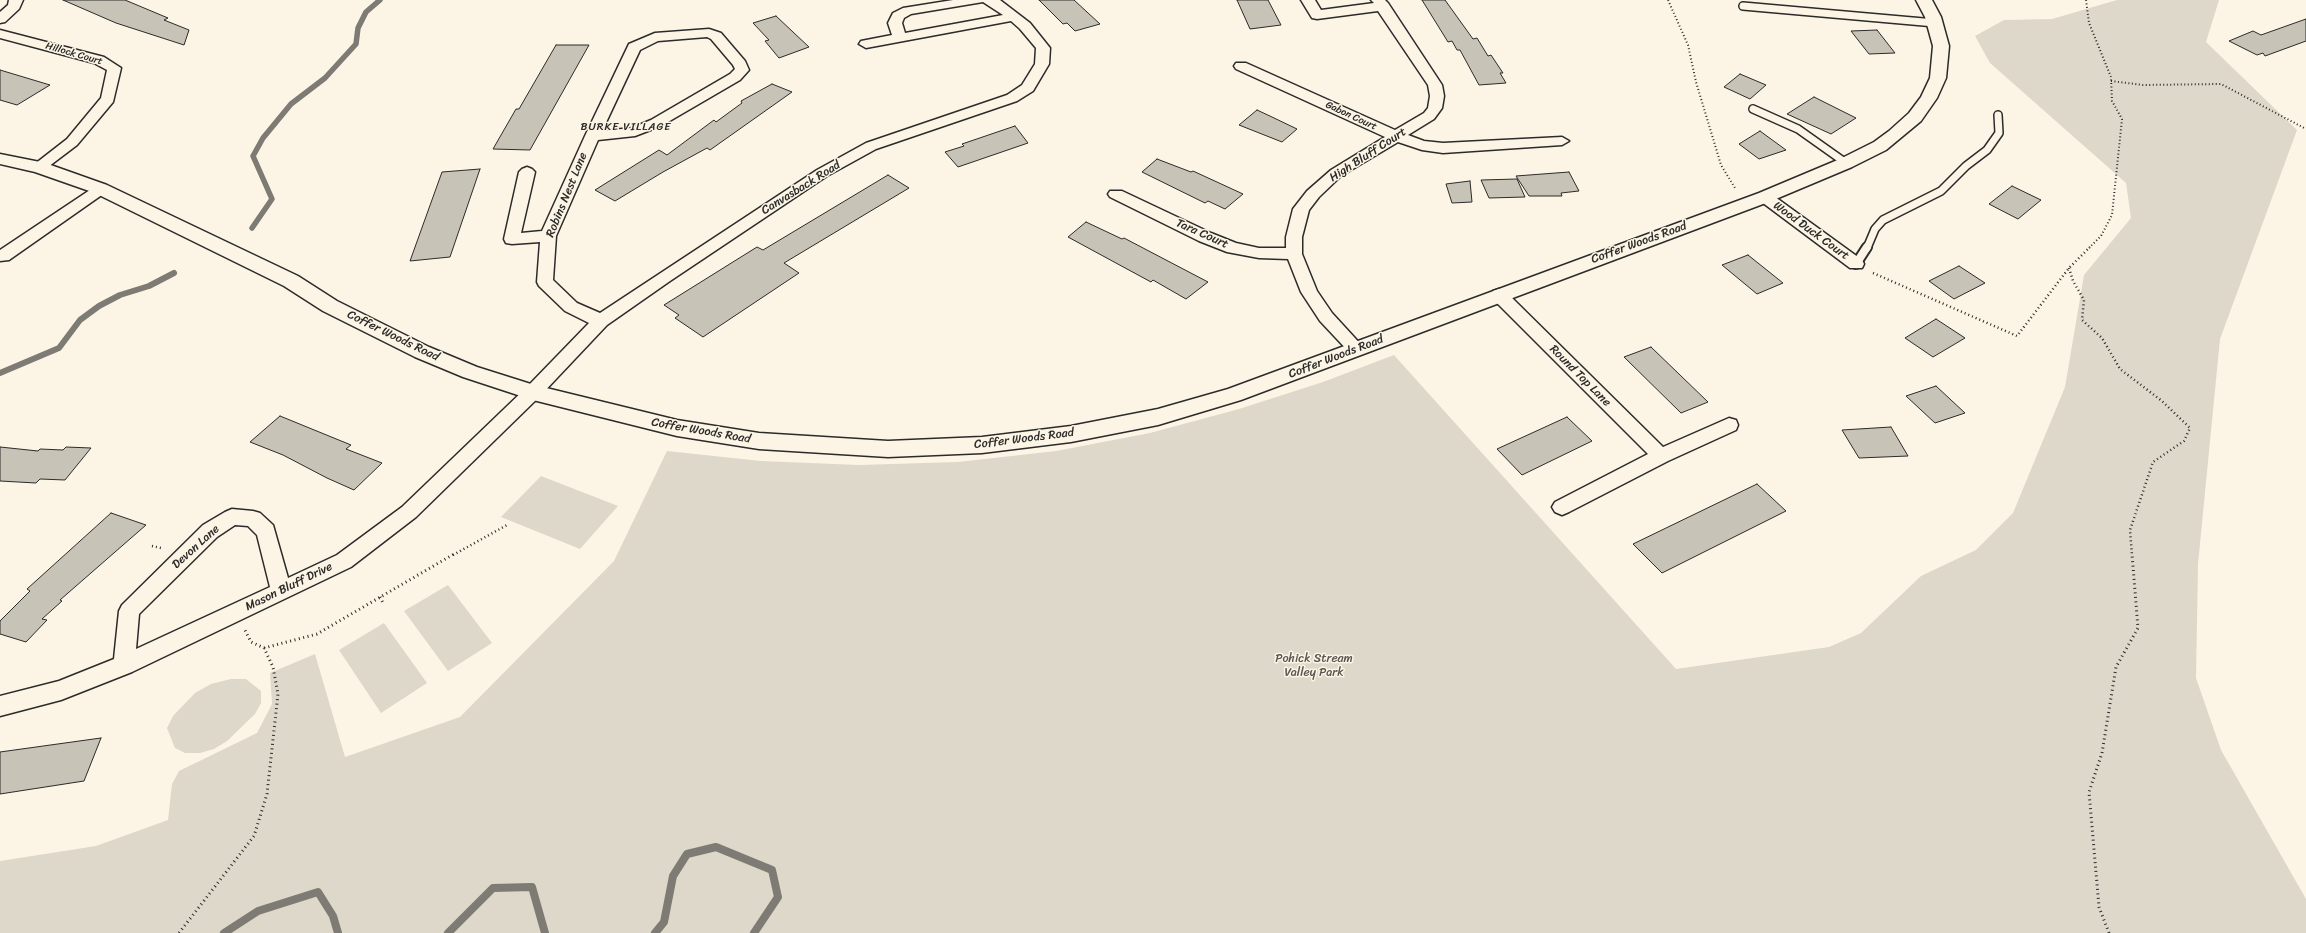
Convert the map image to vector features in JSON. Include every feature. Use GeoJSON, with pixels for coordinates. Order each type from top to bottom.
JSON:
{"type":"FeatureCollection","features":[{"type":"Feature","properties":{"kind":"street"},"geometry":{"type":"LineString","coordinates":[[0,19],[14,6],[16,0]]}},
{"type":"Feature","properties":{"kind":"street"},"geometry":{"type":"LineString","coordinates":[[900,38],[895,23],[898,16],[908,12],[978,0]]}},
{"type":"Feature","properties":{"kind":"street","name":"Canvasback Road"},"geometry":{"type":"LineString","coordinates":[[532,392],[601,321],[822,173],[871,146],[1012,98],[1028,88],[1042,64],[1043,48],[1025,26],[996,3],[988,0]]}},
{"type":"Feature","properties":{"kind":"street","name":"High Bluff Court"},"geometry":{"type":"LineString","coordinates":[[1308,0],[1318,15],[1381,3],[1435,85],[1436,96],[1434,108],[1429,116],[1336,173],[1313,194],[1301,209],[1297,223],[1294,254],[1309,292],[1326,317],[1356,349]]}},
{"type":"Feature","properties":{"kind":"street","name":"Coffer Woods Road"},"geometry":{"type":"LineString","coordinates":[[0,159],[39,167],[101,189],[290,281],[330,306],[422,352],[470,372],[532,392],[677,428],[759,441],[838,447],[935,448],[982,445],[1071,434],[1158,417],[1234,395],[1499,295],[1758,200],[1880,146],[1915,117],[1929,98],[1938,78],[1941,59],[1941,46],[1935,22],[1924,0]]}},
{"type":"Feature","properties":{"kind":"street"},"geometry":{"type":"LineString","coordinates":[[866,44],[1012,17]]}},
{"type":"Feature","properties":{"kind":"street","name":"Robins Nest Lane"},"geometry":{"type":"LineString","coordinates":[[592,136],[635,132],[656,123],[735,77],[742,70],[740,64],[716,36],[709,33],[655,37],[634,47],[592,136],[548,236],[544,282],[571,307],[601,321]]}},
{"type":"Feature","properties":{"kind":"street","name":"Hillock Court"},"geometry":{"type":"LineString","coordinates":[[0,34],[99,60],[114,68],[108,99],[72,142],[39,167]]}},
{"type":"Feature","properties":{"kind":"street","name":"Gabon Court"},"geometry":{"type":"LineString","coordinates":[[1241,66],[1396,136],[1422,145],[1443,148],[1562,141]]}},
{"type":"Feature","properties":{"kind":"street"},"geometry":{"type":"LineString","coordinates":[[527,172],[512,239],[548,236]]}},
{"type":"Feature","properties":{"kind":"street"},"geometry":{"type":"LineString","coordinates":[[0,255],[3,256],[101,189]]}},
{"type":"Feature","properties":{"kind":"street","name":"Tara Court"},"geometry":{"type":"LineString","coordinates":[[1116,194],[1205,237],[1233,248],[1259,253],[1294,254]]}},
{"type":"Feature","properties":{"kind":"street","name":"Wood Duck Court"},"geometry":{"type":"LineString","coordinates":[[1758,200],[1856,264]]}},
{"type":"Feature","properties":{"kind":"street","name":"Round Top Lane"},"geometry":{"type":"LineString","coordinates":[[1499,295],[1661,456]]}},
{"type":"Feature","properties":{"kind":"street","name":"Mason Bluff Drive"},"geometry":{"type":"LineString","coordinates":[[0,706],[61,690],[124,665],[344,561],[409,512],[532,392]]}},
{"type":"Feature","properties":{"kind":"street"},"geometry":{"type":"LineString","coordinates":[[1562,507],[1661,456],[1729,426]]}},
{"type":"Feature","properties":{"kind":"street","name":"Devon Lane"},"geometry":{"type":"LineString","coordinates":[[124,665],[129,611],[210,531],[232,517],[253,519],[266,531],[281,591]]}},
{"type":"Feature","properties":{"kind":"lane"},"geometry":{"type":"LineString","coordinates":[[1743,6],[1935,22]]}},
{"type":"Feature","properties":{"kind":"lane"},"geometry":{"type":"LineString","coordinates":[[1753,109],[1798,130],[1846,162]]}},
{"type":"Feature","properties":{"kind":"lane"},"geometry":{"type":"LineString","coordinates":[[1856,264],[1870,243],[1875,229],[1883,220],[1941,191],[1966,166],[1987,150],[1999,133],[1998,114]]}},
{"type":"Feature","properties":{"kind":"path"},"geometry":{"type":"LineString","coordinates":[[1668,0],[1688,45],[1696,82],[1704,103],[1721,164],[1740,195],[1758,200]]}},
{"type":"Feature","properties":{"kind":"path"},"geometry":{"type":"LineString","coordinates":[[1856,264],[1902,287],[2018,336],[2069,268],[2101,236],[2112,215],[2120,153],[2122,118],[2112,101],[2111,81],[2089,23],[2086,0]]}},
{"type":"Feature","properties":{"kind":"path"},"geometry":{"type":"LineString","coordinates":[[2111,81],[2134,85],[2221,84],[2306,129]]}},
{"type":"Feature","properties":{"kind":"path"},"geometry":{"type":"LineString","coordinates":[[2069,268],[2073,281],[2084,300],[2082,320],[2102,338],[2120,369],[2162,401],[2190,428],[2184,441],[2153,462],[2130,530],[2138,628],[2116,667],[2102,753],[2088,792],[2099,907],[2109,933]]}},
{"type":"Feature","properties":{"kind":"path"},"geometry":{"type":"LineString","coordinates":[[245,630],[251,642],[264,648],[303,639],[317,634],[481,538],[507,525]]}},
{"type":"Feature","properties":{"kind":"path"},"geometry":{"type":"LineString","coordinates":[[380,597],[384,603]]}},
{"type":"Feature","properties":{"kind":"path"},"geometry":{"type":"LineString","coordinates":[[179,933],[254,836],[267,794],[278,694],[273,667],[264,648]]}},
{"type":"Feature","properties":{"kind":"green space","name":"Pohick Stream Valley Park"},"geometry":{"type":"Polygon","coordinates":[[[2117,0],[2219,0],[2206,42],[2297,130],[2220,339],[2198,564],[2196,678],[2221,750],[2306,899],[2306,933],[0,933],[0,861],[96,846],[168,820],[172,784],[179,771],[257,733],[272,704],[270,673],[315,654],[345,757],[460,717],[614,561],[667,451],[761,461],[859,465],[958,462],[1056,451],[1150,433],[1239,409],[1323,382],[1394,355],[1676,669],[1829,647],[1861,633],[1921,576],[1976,550],[2013,513],[2065,387],[2084,275],[2131,218],[2126,183],[1990,63],[1975,36],[2004,20],[2052,19],[2117,0]]]}},
{"type":"Feature","properties":{"kind":"green space"},"geometry":{"type":"Polygon","coordinates":[[[541,476],[618,506],[580,549],[501,517],[541,476]]]}},
{"type":"Feature","properties":{"kind":"green space"},"geometry":{"type":"Polygon","coordinates":[[[448,585],[492,643],[448,671],[404,611],[448,585]]]}},
{"type":"Feature","properties":{"kind":"green space"},"geometry":{"type":"Polygon","coordinates":[[[384,623],[427,683],[381,713],[339,650],[384,623]]]}},
{"type":"Feature","properties":{"kind":"green space"},"geometry":{"type":"Polygon","coordinates":[[[231,679],[246,679],[261,691],[261,703],[255,714],[227,741],[214,749],[200,753],[185,753],[175,748],[167,728],[173,716],[195,693],[211,684],[231,679]]]}},
{"type":"Feature","properties":{"kind":"building"},"geometry":{"type":"Polygon","coordinates":[[[63,0],[125,0],[168,18],[164,20],[189,30],[184,45],[116,23],[63,0]]]}},
{"type":"Feature","properties":{"kind":"building"},"geometry":{"type":"Polygon","coordinates":[[[1039,0],[1074,0],[1100,24],[1075,31],[1067,23],[1063,24],[1039,0]]]}},
{"type":"Feature","properties":{"kind":"building"},"geometry":{"type":"Polygon","coordinates":[[[1237,0],[1268,0],[1281,25],[1250,29],[1237,0]]]}},
{"type":"Feature","properties":{"kind":"building"},"geometry":{"type":"Polygon","coordinates":[[[1422,0],[1445,0],[1473,39],[1477,38],[1488,56],[1491,55],[1503,73],[1500,73],[1506,83],[1479,85],[1460,50],[1457,50],[1452,41],[1448,42],[1422,0]]]}},
{"type":"Feature","properties":{"kind":"building"},"geometry":{"type":"Polygon","coordinates":[[[776,16],[809,47],[779,58],[765,41],[769,40],[753,23],[776,16]]]}},
{"type":"Feature","properties":{"kind":"building"},"geometry":{"type":"Polygon","coordinates":[[[2306,19],[2306,41],[2265,56],[2263,53],[2257,55],[2229,41],[2253,31],[2261,35],[2306,19]]]}},
{"type":"Feature","properties":{"kind":"building"},"geometry":{"type":"Polygon","coordinates":[[[1877,30],[1895,53],[1869,54],[1851,31],[1877,30]]]}},
{"type":"Feature","properties":{"kind":"building"},"geometry":{"type":"Polygon","coordinates":[[[556,45],[589,45],[530,150],[493,149],[516,109],[519,109],[556,45]]]}},
{"type":"Feature","properties":{"kind":"building"},"geometry":{"type":"Polygon","coordinates":[[[0,70],[50,85],[17,105],[0,100],[0,70]]]}},
{"type":"Feature","properties":{"kind":"building"},"geometry":{"type":"Polygon","coordinates":[[[1740,74],[1766,85],[1750,99],[1724,87],[1740,74]]]}},
{"type":"Feature","properties":{"kind":"building"},"geometry":{"type":"Polygon","coordinates":[[[772,84],[792,92],[710,150],[707,148],[615,201],[595,190],[659,150],[667,155],[714,120],[716,122],[742,103],[741,101],[772,84]]]}},
{"type":"Feature","properties":{"kind":"building"},"geometry":{"type":"Polygon","coordinates":[[[1814,97],[1856,118],[1831,134],[1787,114],[1814,97]]]}},
{"type":"Feature","properties":{"kind":"building"},"geometry":{"type":"Polygon","coordinates":[[[1257,110],[1297,129],[1282,142],[1239,125],[1257,110]]]}},
{"type":"Feature","properties":{"kind":"building"},"geometry":{"type":"Polygon","coordinates":[[[1015,126],[1028,143],[958,167],[945,152],[964,146],[962,144],[1015,126]]]}},
{"type":"Feature","properties":{"kind":"building"},"geometry":{"type":"Polygon","coordinates":[[[1760,131],[1786,150],[1759,159],[1739,144],[1760,131]]]}},
{"type":"Feature","properties":{"kind":"building"},"geometry":{"type":"Polygon","coordinates":[[[1157,159],[1191,172],[1193,171],[1243,194],[1225,209],[1208,201],[1205,203],[1142,172],[1157,159]]]}},
{"type":"Feature","properties":{"kind":"building"},"geometry":{"type":"Polygon","coordinates":[[[480,169],[450,257],[410,261],[442,172],[480,169]]]}},
{"type":"Feature","properties":{"kind":"building"},"geometry":{"type":"Polygon","coordinates":[[[1569,172],[1579,191],[1561,193],[1562,196],[1529,196],[1516,176],[1569,172]]]}},
{"type":"Feature","properties":{"kind":"building"},"geometry":{"type":"Polygon","coordinates":[[[888,175],[909,188],[784,263],[799,273],[703,337],[675,318],[679,315],[664,305],[757,247],[763,250],[888,175]]]}},
{"type":"Feature","properties":{"kind":"building"},"geometry":{"type":"Polygon","coordinates":[[[1517,179],[1525,197],[1489,198],[1481,180],[1517,179]]]}},
{"type":"Feature","properties":{"kind":"building"},"geometry":{"type":"Polygon","coordinates":[[[1470,181],[1472,202],[1452,203],[1446,184],[1470,181]]]}},
{"type":"Feature","properties":{"kind":"building"},"geometry":{"type":"Polygon","coordinates":[[[2012,186],[2041,200],[2018,219],[1989,204],[2012,186]]]}},
{"type":"Feature","properties":{"kind":"building"},"geometry":{"type":"Polygon","coordinates":[[[1086,222],[1122,239],[1124,238],[1208,282],[1186,299],[1153,280],[1151,282],[1068,237],[1086,222]]]}},
{"type":"Feature","properties":{"kind":"building"},"geometry":{"type":"Polygon","coordinates":[[[1748,255],[1783,283],[1757,294],[1722,265],[1748,255]]]}},
{"type":"Feature","properties":{"kind":"building"},"geometry":{"type":"Polygon","coordinates":[[[1959,266],[1985,283],[1954,299],[1929,281],[1959,266]]]}},
{"type":"Feature","properties":{"kind":"building"},"geometry":{"type":"Polygon","coordinates":[[[1936,319],[1965,338],[1933,357],[1905,338],[1936,319]]]}},
{"type":"Feature","properties":{"kind":"building"},"geometry":{"type":"Polygon","coordinates":[[[1651,347],[1708,402],[1681,413],[1624,357],[1651,347]]]}},
{"type":"Feature","properties":{"kind":"building"},"geometry":{"type":"Polygon","coordinates":[[[1936,386],[1965,413],[1935,423],[1906,396],[1936,386]]]}},
{"type":"Feature","properties":{"kind":"building"},"geometry":{"type":"Polygon","coordinates":[[[280,416],[351,445],[346,449],[382,463],[354,490],[283,455],[250,442],[280,416]]]}},
{"type":"Feature","properties":{"kind":"building"},"geometry":{"type":"Polygon","coordinates":[[[1567,417],[1592,441],[1522,475],[1497,449],[1567,417]]]}},
{"type":"Feature","properties":{"kind":"building"},"geometry":{"type":"Polygon","coordinates":[[[1891,427],[1908,456],[1859,458],[1842,430],[1891,427]]]}},
{"type":"Feature","properties":{"kind":"building"},"geometry":{"type":"Polygon","coordinates":[[[0,447],[38,451],[40,449],[63,450],[66,447],[91,448],[65,480],[40,479],[36,483],[0,481],[0,447]]]}},
{"type":"Feature","properties":{"kind":"building"},"geometry":{"type":"Polygon","coordinates":[[[1757,484],[1786,511],[1662,573],[1633,544],[1757,484]]]}},
{"type":"Feature","properties":{"kind":"building"},"geometry":{"type":"Polygon","coordinates":[[[111,513],[146,525],[60,600],[62,601],[42,619],[47,620],[26,642],[0,634],[0,621],[30,591],[27,589],[111,513]]]}},
{"type":"Feature","properties":{"kind":"building"},"geometry":{"type":"Polygon","coordinates":[[[101,738],[84,781],[0,794],[0,752],[101,738]]]}},
{"type":"Feature","properties":{"kind":"waterway"},"geometry":{"type":"LineString","coordinates":[[252,228],[272,199],[253,156],[263,138],[291,104],[325,78],[356,44],[358,28],[366,12],[380,0]]}},
{"type":"Feature","properties":{"kind":"waterway"},"geometry":{"type":"LineString","coordinates":[[0,373],[59,348],[80,320],[99,306],[120,295],[149,286],[174,273]]}},
{"type":"Feature","properties":{"kind":"waterway"},"geometry":{"type":"LineString","coordinates":[[655,933],[664,922],[673,876],[687,854],[716,847],[772,870],[778,897],[754,933]]}},
{"type":"Feature","properties":{"kind":"waterway"},"geometry":{"type":"LineString","coordinates":[[448,933],[493,888],[532,887],[545,933]]}},
{"type":"Feature","properties":{"kind":"waterway"},"geometry":{"type":"LineString","coordinates":[[224,933],[258,911],[318,892],[333,916],[338,933]]}},
{"type":"Feature","properties":{"kind":"district","name":"BURKE VILLAGE"},"geometry":{"type":"Point","coordinates":[626,127]}}]}
